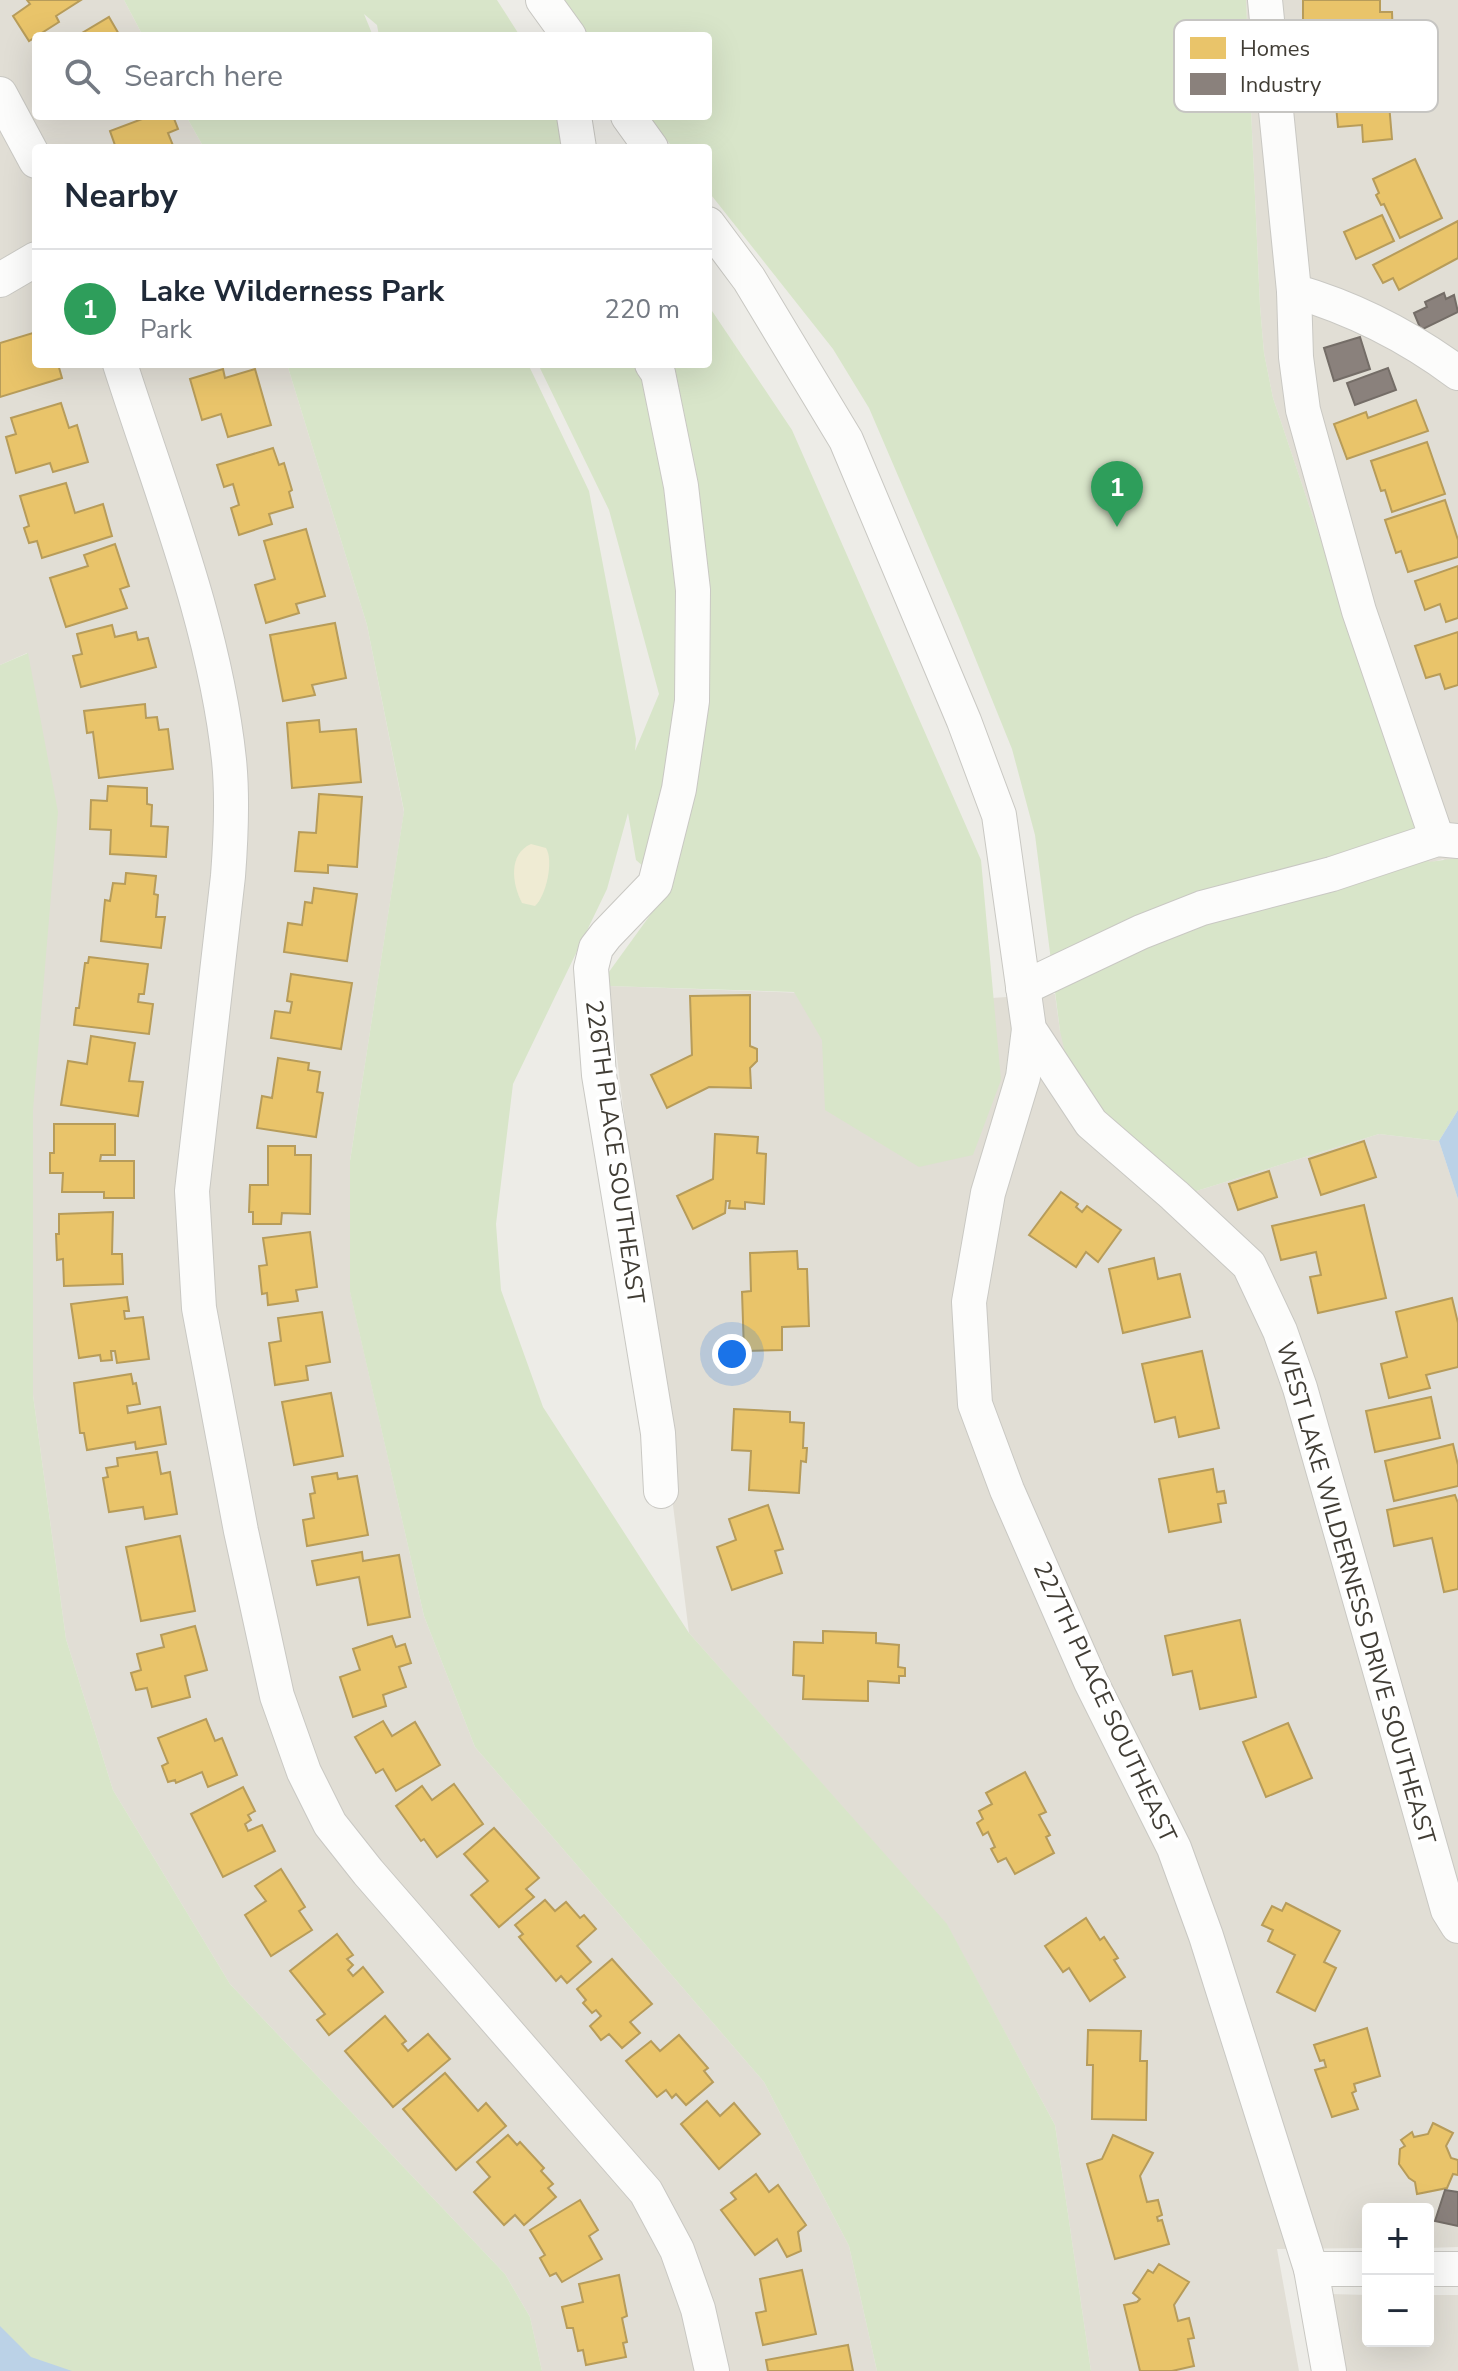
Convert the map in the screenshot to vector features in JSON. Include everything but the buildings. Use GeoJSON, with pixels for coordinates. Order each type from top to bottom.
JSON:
{"type":"FeatureCollection","features":[{"type":"Feature","properties":{"kind":"street"},"geometry":{"type":"LineString","coordinates":[[1265,0],[1267,20]]}},
{"type":"Feature","properties":{"kind":"street"},"geometry":{"type":"LineString","coordinates":[[0,94],[32,154]]}},
{"type":"Feature","properties":{"kind":"street"},"geometry":{"type":"LineString","coordinates":[[1023,988],[1141,932],[1202,908],[1447,840],[1359,611],[1303,410],[1276,112]]}},
{"type":"Feature","properties":{"kind":"street"},"geometry":{"type":"LineString","coordinates":[[575,120],[578,144]]}},
{"type":"Feature","properties":{"kind":"street"},"geometry":{"type":"LineString","coordinates":[[631,120],[648,144]]}},
{"type":"Feature","properties":{"kind":"street","name":"WEST LAKE WILDERNESS DRIVE SOUTHEAST"},"geometry":{"type":"LineString","coordinates":[[712,229],[749,279],[846,440],[964,721],[999,815],[1029,1029],[1091,1123],[1249,1265],[1280,1331],[1300,1388],[1448,1910],[1458,1926]]}},
{"type":"Feature","properties":{"kind":"street"},"geometry":{"type":"LineString","coordinates":[[0,280],[32,261]]}},
{"type":"Feature","properties":{"kind":"street"},"geometry":{"type":"LineString","coordinates":[[1294,291],[1364,317],[1408,339],[1458,373]]}},
{"type":"Feature","properties":{"kind":"street"},"geometry":{"type":"LineString","coordinates":[[121,368],[194,594],[221,705],[229,761],[232,824],[192,1191],[193,1249],[199,1308],[241,1531],[277,1696],[304,1772],[330,1824],[368,1872],[646,2192],[677,2250],[688,2279],[712,2371]]}},
{"type":"Feature","properties":{"kind":"street","name":"226TH PLACE SOUTHEAST"},"geometry":{"type":"LineString","coordinates":[[655,368],[681,486],[691,575],[692,701],[679,789],[655,884],[596,948],[591,968],[591,988],[599,1075],[658,1433],[661,1491]]}},
{"type":"Feature","properties":{"kind":"street","name":"227TH PLACE SOUTHEAST"},"geometry":{"type":"LineString","coordinates":[[1029,1029],[1023,1077],[988,1193],[969,1302],[975,1404],[1007,1490],[1091,1682],[1174,1848],[1206,1936],[1311,2269],[1329,2371]]}},
{"type":"Feature","properties":{"kind":"street"},"geometry":{"type":"LineString","coordinates":[[1311,2269],[1362,2269]]}},
{"type":"Feature","properties":{"kind":"street"},"geometry":{"type":"LineString","coordinates":[[1434,2269],[1458,2269]]}},
{"type":"Feature","properties":{"kind":"shaded area"},"geometry":{"type":"Polygon","coordinates":[[[0,0],[124,0],[141,32],[32,32],[32,120],[188,120],[202,144],[32,144],[32,368],[288,368],[367,625],[404,812],[350,1161],[350,1291],[424,1616],[475,1747],[764,2082],[849,2246],[877,2371],[542,2371],[530,2317],[505,2274],[230,1984],[113,1790],[66,1639],[33,1395],[27,653],[0,665],[0,0]]]}},
{"type":"Feature","properties":{"kind":"shaded area"},"geometry":{"type":"Polygon","coordinates":[[[1246,0],[1458,0],[1458,869],[1443,859],[1429,863],[1273,398],[1264,353],[1260,306],[1251,112],[1438,112],[1438,20],[1247,20],[1246,0]]]}},
{"type":"Feature","properties":{"kind":"shaded area"},"geometry":{"type":"Polygon","coordinates":[[[608,986],[977,999],[1055,994],[1060,1031],[1190,1193],[1379,1134],[1439,1141],[1458,1199],[1458,2247],[1434,2248],[1434,2203],[1362,2203],[1362,2248],[1277,2249],[1299,2371],[1091,2371],[1055,2125],[947,1925],[689,1633],[608,986]]]}},
{"type":"Feature","properties":{"kind":"shaded area"},"geometry":{"type":"Polygon","coordinates":[[[1330,2294],[1362,2295],[1362,2347],[1434,2347],[1434,2295],[1458,2295],[1458,2371],[1345,2371],[1330,2294]]]}},
{"type":"Feature","properties":{"kind":"green space"},"geometry":{"type":"Polygon","coordinates":[[[124,0],[497,0],[517,32],[378,32],[377,25],[364,14],[371,32],[141,32],[124,0]]]}},
{"type":"Feature","properties":{"kind":"green space"},"geometry":{"type":"Polygon","coordinates":[[[555,0],[1246,0],[1247,20],[1174,20],[1174,112],[1251,112],[1260,306],[1264,353],[1273,398],[1429,862],[1458,858],[1458,1110],[1439,1141],[1379,1134],[1190,1193],[1119,1140],[1066,1057],[1035,835],[1012,749],[869,408],[833,349],[712,196],[712,144],[670,144],[651,120],[712,120],[712,32],[580,32],[555,0]]]}},
{"type":"Feature","properties":{"kind":"green space"},"geometry":{"type":"Polygon","coordinates":[[[188,120],[575,120],[590,144],[202,144],[188,120]]]}},
{"type":"Feature","properties":{"kind":"green space"},"geometry":{"type":"Polygon","coordinates":[[[712,311],[792,430],[981,860],[1001,1080],[973,1155],[919,1167],[825,1110],[822,1040],[794,992],[608,986],[606,976],[669,889],[636,860],[628,813],[607,889],[513,1084],[496,1224],[501,1290],[543,1407],[689,1633],[947,1924],[1055,2125],[1091,2371],[877,2371],[849,2246],[764,2082],[475,1747],[424,1616],[350,1292],[350,1161],[404,811],[367,625],[288,368],[530,368],[589,491],[636,739],[635,751],[659,694],[609,510],[540,368],[712,368],[712,311]]]}},
{"type":"Feature","properties":{"kind":"green space"},"geometry":{"type":"Polygon","coordinates":[[[28,653],[58,812],[33,1110],[33,1395],[66,1639],[113,1790],[230,1984],[505,2274],[530,2317],[542,2371],[0,2371],[0,665],[28,653]]]}},
{"type":"Feature","properties":{"kind":"sand"},"geometry":{"type":"Polygon","coordinates":[[[531,844],[546,848],[549,861],[545,887],[535,906],[522,903],[514,879],[518,855],[531,844]]]}},
{"type":"Feature","properties":{"kind":"water"},"geometry":{"type":"Polygon","coordinates":[[[1458,1110],[1458,1199],[1439,1141],[1458,1110]]]}},
{"type":"Feature","properties":{"kind":"water"},"geometry":{"type":"Polygon","coordinates":[[[0,2326],[31,2357],[72,2371],[0,2371],[0,2326]]]}},
{"type":"Feature","properties":{"kind":"place","name":"Lake Wilderness Park"},"geometry":{"type":"Point","coordinates":[1117,527]}}]}
